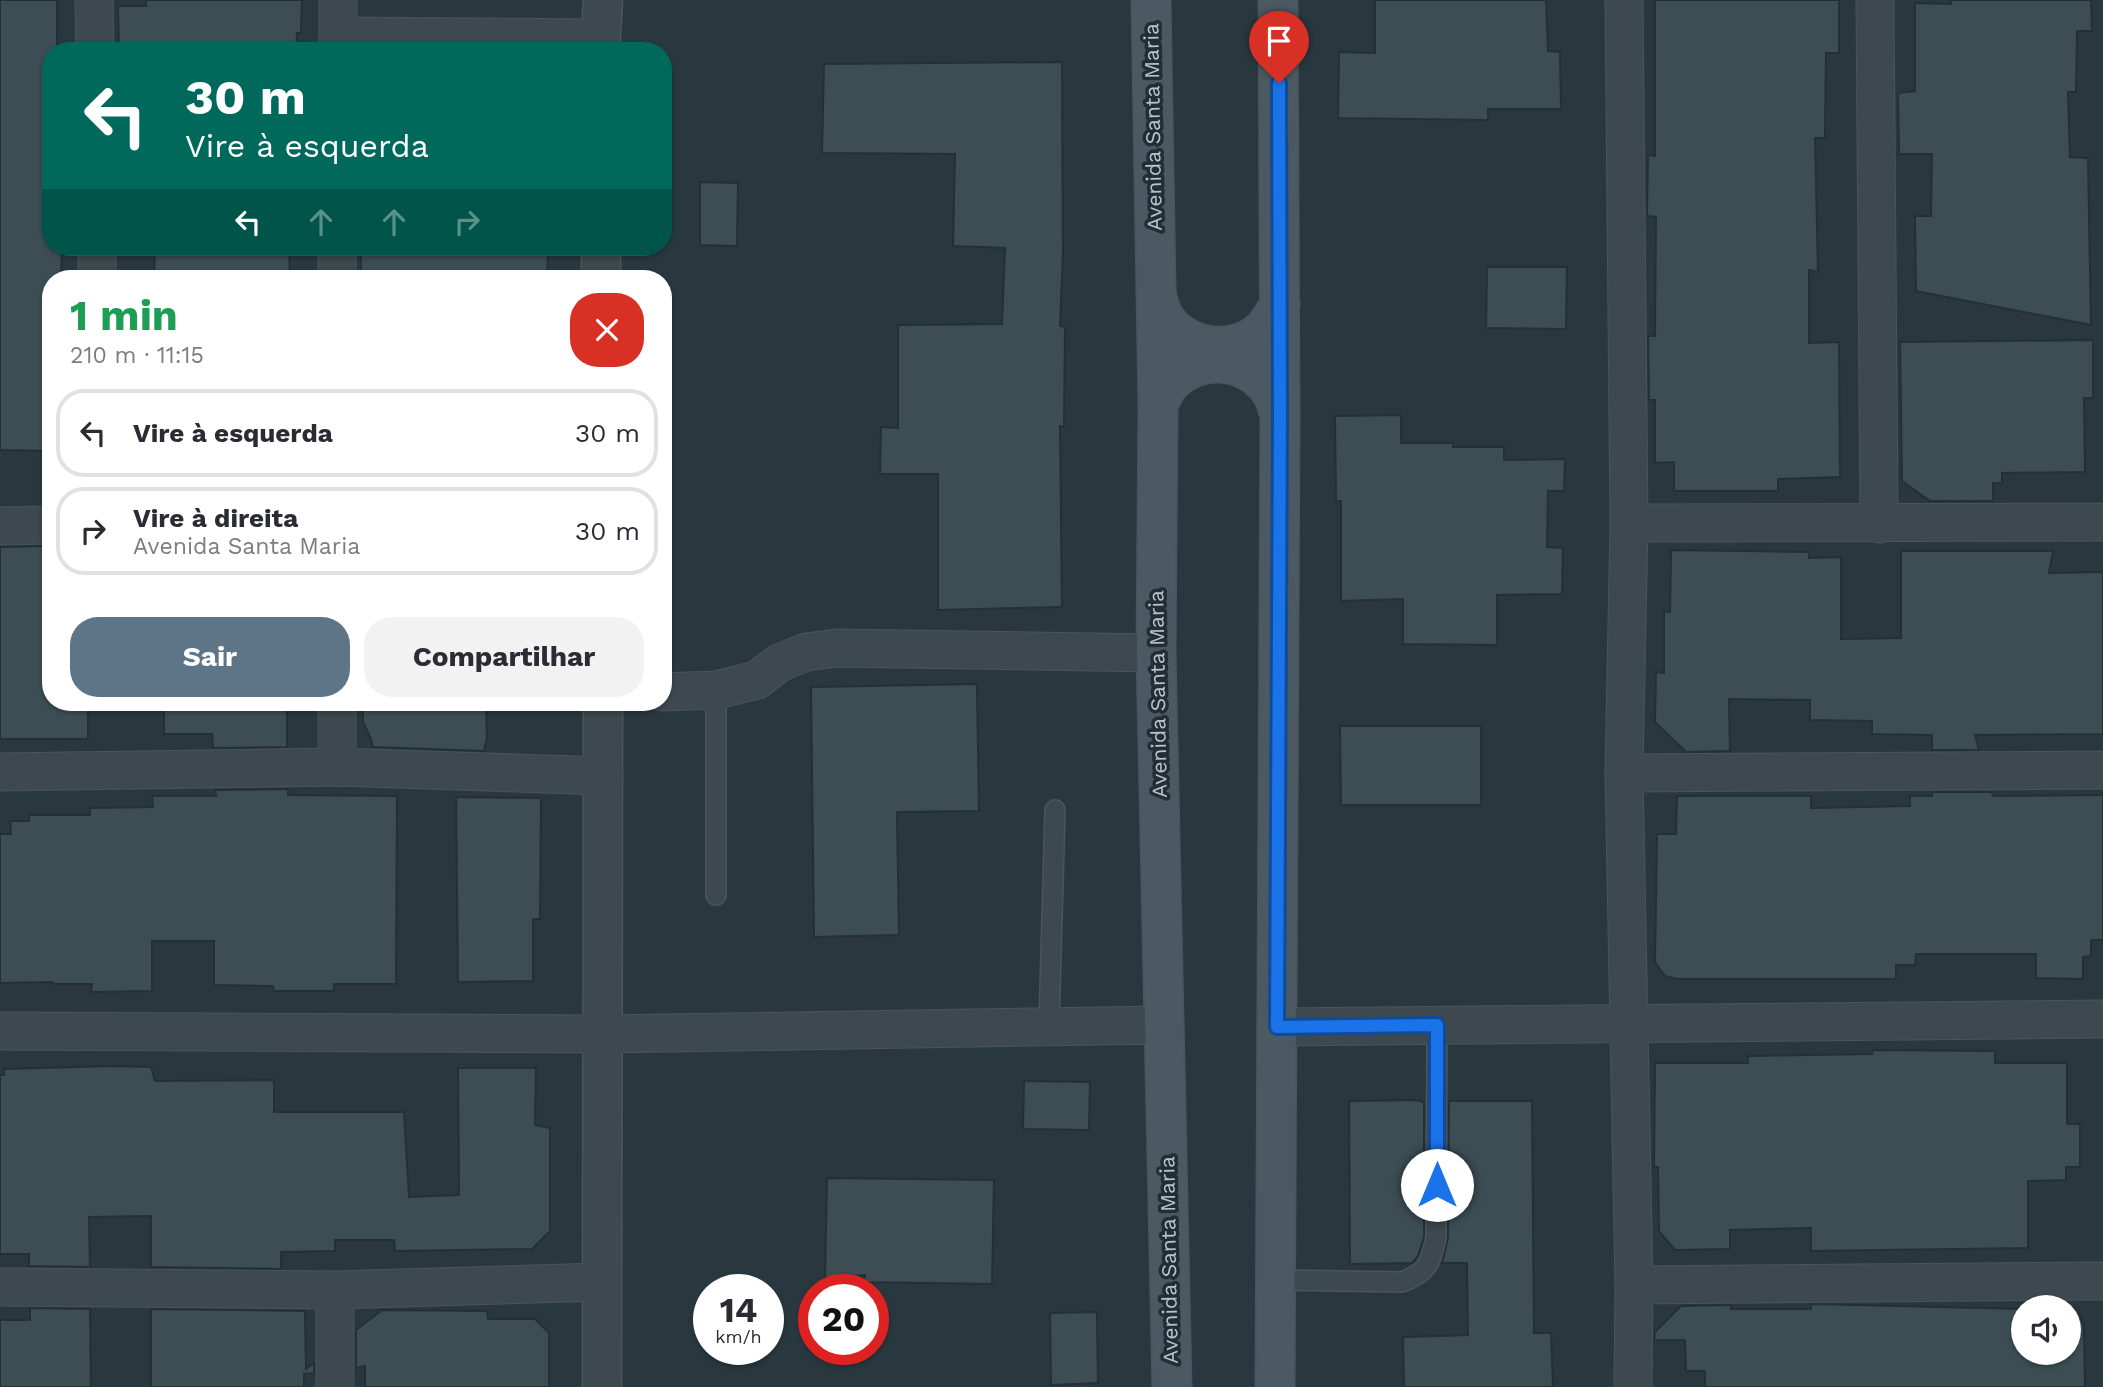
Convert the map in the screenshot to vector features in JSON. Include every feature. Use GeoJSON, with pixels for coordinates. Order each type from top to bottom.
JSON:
{"type":"FeatureCollection","features":[{"type":"Feature","properties":{"kind":"main road","name":"Avenida Santa Maria"},"geometry":{"type":"LineString","coordinates":[[1151,0],[1158,405],[1156,653],[1172,1387]]}},
{"type":"Feature","properties":{"kind":"main road"},"geometry":{"type":"LineString","coordinates":[[1275,1387],[1280,416],[1278,0]]}},
{"type":"Feature","properties":{"kind":"main road"},"geometry":{"type":"LineString","coordinates":[[1156,294],[1163,314],[1176,331],[1194,342],[1214,347],[1235,345],[1254,337],[1270,323],[1280,304]]}},
{"type":"Feature","properties":{"kind":"main road"},"geometry":{"type":"LineString","coordinates":[[1158,405],[1168,386],[1183,372],[1203,364],[1223,362],[1244,368],[1261,379],[1273,396],[1280,416]]}},
{"type":"Feature","properties":{"kind":"street"},"geometry":{"type":"LineString","coordinates":[[94,0],[95,42]]}},
{"type":"Feature","properties":{"kind":"street"},"geometry":{"type":"LineString","coordinates":[[338,0],[338,42]]}},
{"type":"Feature","properties":{"kind":"street"},"geometry":{"type":"LineString","coordinates":[[600,42],[603,0]]}},
{"type":"Feature","properties":{"kind":"street"},"geometry":{"type":"LineString","coordinates":[[1625,0],[1629,523],[1624,773],[1634,1286],[1633,1387]]}},
{"type":"Feature","properties":{"kind":"street"},"geometry":{"type":"LineString","coordinates":[[1875,0],[1879,523]]}},
{"type":"Feature","properties":{"kind":"street"},"geometry":{"type":"LineString","coordinates":[[1629,523],[2103,522]]}},
{"type":"Feature","properties":{"kind":"street"},"geometry":{"type":"LineString","coordinates":[[0,526],[42,525]]}},
{"type":"Feature","properties":{"kind":"street"},"geometry":{"type":"LineString","coordinates":[[672,692],[716,690],[757,680],[779,663],[806,652],[837,648],[1156,653]]}},
{"type":"Feature","properties":{"kind":"street"},"geometry":{"type":"LineString","coordinates":[[337,711],[337,767]]}},
{"type":"Feature","properties":{"kind":"street"},"geometry":{"type":"LineString","coordinates":[[602,1387],[603,711]]}},
{"type":"Feature","properties":{"kind":"street"},"geometry":{"type":"LineString","coordinates":[[0,772],[337,767],[604,776]]}},
{"type":"Feature","properties":{"kind":"street"},"geometry":{"type":"LineString","coordinates":[[1624,773],[2103,770]]}},
{"type":"Feature","properties":{"kind":"street"},"geometry":{"type":"LineString","coordinates":[[1277,1027],[2103,1019]]}},
{"type":"Feature","properties":{"kind":"street"},"geometry":{"type":"LineString","coordinates":[[0,1031],[601,1034],[1164,1025]]}},
{"type":"Feature","properties":{"kind":"street"},"geometry":{"type":"LineString","coordinates":[[1634,1286],[2103,1281]]}},
{"type":"Feature","properties":{"kind":"street"},"geometry":{"type":"LineString","coordinates":[[0,1287],[335,1290],[602,1282]]}},
{"type":"Feature","properties":{"kind":"street"},"geometry":{"type":"LineString","coordinates":[[335,1290],[335,1387]]}},
{"type":"Feature","properties":{"kind":"lane"},"geometry":{"type":"LineString","coordinates":[[716,690],[716,895]]}},
{"type":"Feature","properties":{"kind":"lane"},"geometry":{"type":"LineString","coordinates":[[1049,1027],[1055,810]]}},
{"type":"Feature","properties":{"kind":"lane"},"geometry":{"type":"LineString","coordinates":[[1276,1280],[1402,1282],[1419,1276],[1431,1260],[1436,1238],[1437,1025]]}},
{"type":"Feature","properties":{"kind":"building"},"geometry":{"type":"Polygon","coordinates":[[[0,0],[57,0],[57,42],[42,42],[42,256],[62,256],[61,270],[42,270],[42,451],[0,450],[0,0]]]}},
{"type":"Feature","properties":{"kind":"building"},"geometry":{"type":"Polygon","coordinates":[[[146,0],[302,0],[301,33],[297,33],[296,42],[119,42],[118,6],[146,6],[146,0]]]}},
{"type":"Feature","properties":{"kind":"building"},"geometry":{"type":"Polygon","coordinates":[[[1375,0],[1546,0],[1548,51],[1560,52],[1561,109],[1488,109],[1488,120],[1338,118],[1339,52],[1375,53],[1375,0]]]}},
{"type":"Feature","properties":{"kind":"building"},"geometry":{"type":"Polygon","coordinates":[[[1655,0],[1839,0],[1839,53],[1826,53],[1825,138],[1815,138],[1818,272],[1809,270],[1809,343],[1839,342],[1840,477],[1778,479],[1778,491],[1674,491],[1674,462],[1655,463],[1655,400],[1649,400],[1648,336],[1655,336],[1656,217],[1647,216],[1648,155],[1655,156],[1655,0]]]}},
{"type":"Feature","properties":{"kind":"building"},"geometry":{"type":"Polygon","coordinates":[[[1951,0],[2091,0],[2092,31],[2077,31],[2076,92],[2068,92],[2070,157],[2088,158],[2091,325],[1916,291],[1915,216],[1931,216],[1932,154],[1899,154],[1898,93],[1915,91],[1915,3],[1951,4],[1951,0]]]}},
{"type":"Feature","properties":{"kind":"building"},"geometry":{"type":"Polygon","coordinates":[[[1062,62],[1063,252],[1060,326],[1065,327],[1064,427],[1060,426],[1062,607],[938,610],[938,474],[880,474],[881,427],[898,428],[898,325],[1002,324],[1005,248],[953,246],[955,154],[822,153],[824,64],[1062,62]]]}},
{"type":"Feature","properties":{"kind":"building"},"geometry":{"type":"Polygon","coordinates":[[[700,182],[738,183],[737,246],[700,245],[700,182]]]}},
{"type":"Feature","properties":{"kind":"building"},"geometry":{"type":"Polygon","coordinates":[[[155,256],[289,256],[290,270],[154,270],[155,256]]]}},
{"type":"Feature","properties":{"kind":"building"},"geometry":{"type":"Polygon","coordinates":[[[361,256],[548,256],[547,270],[361,270],[361,256]]]}},
{"type":"Feature","properties":{"kind":"building"},"geometry":{"type":"Polygon","coordinates":[[[1487,267],[1567,267],[1566,329],[1486,328],[1487,267]]]}},
{"type":"Feature","properties":{"kind":"building"},"geometry":{"type":"Polygon","coordinates":[[[2093,340],[2093,398],[2084,398],[2085,472],[2002,473],[2002,483],[1993,483],[1993,501],[1930,501],[1902,481],[1900,342],[2093,340]]]}},
{"type":"Feature","properties":{"kind":"building"},"geometry":{"type":"Polygon","coordinates":[[[1401,415],[1401,443],[1504,447],[1504,460],[1565,459],[1564,491],[1548,491],[1547,547],[1563,548],[1562,594],[1497,595],[1497,645],[1403,644],[1403,599],[1341,601],[1341,501],[1336,501],[1335,416],[1401,415]]]}},
{"type":"Feature","properties":{"kind":"building"},"geometry":{"type":"Polygon","coordinates":[[[42,546],[42,711],[88,711],[88,739],[0,739],[0,547],[42,546]]]}},
{"type":"Feature","properties":{"kind":"building"},"geometry":{"type":"Polygon","coordinates":[[[1671,550],[1809,552],[1809,558],[1841,557],[1841,639],[1901,638],[1901,551],[2053,551],[2049,573],[2103,572],[2103,734],[1975,735],[1979,750],[1932,750],[1932,735],[1872,734],[1872,721],[1810,720],[1810,700],[1729,699],[1730,751],[1686,752],[1655,722],[1656,672],[1664,673],[1664,611],[1670,612],[1671,550]]]}},
{"type":"Feature","properties":{"kind":"building"},"geometry":{"type":"Polygon","coordinates":[[[977,684],[979,811],[897,812],[899,935],[814,937],[811,687],[977,684]]]}},
{"type":"Feature","properties":{"kind":"building"},"geometry":{"type":"Polygon","coordinates":[[[164,711],[287,711],[287,747],[213,748],[212,734],[164,734],[164,711]]]}},
{"type":"Feature","properties":{"kind":"building"},"geometry":{"type":"Polygon","coordinates":[[[363,711],[486,711],[487,737],[484,751],[373,747],[363,722],[363,711]]]}},
{"type":"Feature","properties":{"kind":"building"},"geometry":{"type":"Polygon","coordinates":[[[1340,726],[1481,726],[1481,805],[1341,805],[1340,726]]]}},
{"type":"Feature","properties":{"kind":"building"},"geometry":{"type":"Polygon","coordinates":[[[288,789],[288,795],[397,796],[396,984],[334,984],[334,991],[274,991],[273,986],[214,985],[214,941],[152,941],[152,991],[91,992],[92,984],[0,983],[0,834],[11,834],[10,821],[29,821],[29,815],[90,815],[90,808],[153,807],[152,796],[216,796],[215,790],[288,789]]]}},
{"type":"Feature","properties":{"kind":"building"},"geometry":{"type":"Polygon","coordinates":[[[1932,792],[1992,792],[1993,796],[2103,795],[2103,940],[2091,940],[2091,956],[2083,957],[2083,979],[2036,978],[2036,954],[1916,954],[1915,965],[1896,965],[1896,979],[1677,979],[1665,976],[1655,962],[1657,834],[1676,834],[1677,796],[1811,796],[1811,808],[1910,806],[1910,796],[1932,796],[1932,792]]]}},
{"type":"Feature","properties":{"kind":"building"},"geometry":{"type":"Polygon","coordinates":[[[456,797],[541,798],[540,919],[533,919],[533,981],[458,982],[456,797]]]}},
{"type":"Feature","properties":{"kind":"building"},"geometry":{"type":"Polygon","coordinates":[[[1872,1050],[1995,1051],[1995,1063],[2067,1063],[2067,1124],[2080,1124],[2080,1167],[2066,1167],[2066,1180],[2028,1181],[2028,1248],[1811,1251],[1811,1228],[1730,1230],[1730,1249],[1675,1250],[1659,1231],[1658,1167],[1654,1167],[1655,1063],[1748,1063],[1748,1056],[1872,1054],[1872,1050]]]}},
{"type":"Feature","properties":{"kind":"building"},"geometry":{"type":"Polygon","coordinates":[[[151,1067],[155,1081],[274,1080],[274,1112],[404,1112],[409,1197],[459,1195],[458,1068],[536,1068],[535,1125],[550,1128],[550,1231],[532,1249],[395,1251],[394,1240],[335,1240],[335,1251],[281,1252],[281,1269],[151,1267],[151,1216],[89,1217],[90,1267],[29,1266],[29,1254],[0,1254],[0,1075],[4,1075],[4,1069],[151,1067]]]}},
{"type":"Feature","properties":{"kind":"building"},"geometry":{"type":"Polygon","coordinates":[[[1024,1081],[1090,1082],[1089,1130],[1023,1129],[1024,1081]]]}},
{"type":"Feature","properties":{"kind":"building"},"geometry":{"type":"Polygon","coordinates":[[[1349,1101],[1424,1102],[1424,1237],[1418,1256],[1412,1263],[1350,1264],[1349,1101]]]}},
{"type":"Feature","properties":{"kind":"building"},"geometry":{"type":"Polygon","coordinates":[[[1449,1101],[1532,1101],[1534,1333],[1551,1333],[1553,1387],[1404,1387],[1403,1337],[1468,1335],[1467,1263],[1442,1263],[1448,1238],[1449,1101]]]}},
{"type":"Feature","properties":{"kind":"building"},"geometry":{"type":"Polygon","coordinates":[[[827,1178],[994,1180],[992,1284],[889,1282],[889,1274],[825,1274],[827,1178]]]}},
{"type":"Feature","properties":{"kind":"building"},"geometry":{"type":"Polygon","coordinates":[[[1811,1304],[2011,1309],[2011,1365],[2081,1365],[2081,1318],[2084,1327],[2085,1387],[1705,1387],[1705,1371],[1686,1371],[1685,1340],[1654,1340],[1655,1332],[1681,1306],[1731,1305],[1731,1309],[1811,1309],[1811,1304]]]}},
{"type":"Feature","properties":{"kind":"building"},"geometry":{"type":"Polygon","coordinates":[[[30,1308],[90,1309],[91,1387],[0,1387],[0,1320],[30,1320],[30,1308]]]}},
{"type":"Feature","properties":{"kind":"building"},"geometry":{"type":"Polygon","coordinates":[[[151,1309],[305,1311],[306,1369],[314,1363],[314,1373],[304,1374],[304,1387],[151,1387],[151,1309]]]}},
{"type":"Feature","properties":{"kind":"building"},"geometry":{"type":"Polygon","coordinates":[[[382,1310],[487,1311],[488,1319],[535,1319],[549,1333],[549,1387],[365,1387],[365,1366],[356,1368],[356,1330],[382,1310]]]}},
{"type":"Feature","properties":{"kind":"building"},"geometry":{"type":"Polygon","coordinates":[[[1097,1312],[1098,1383],[1051,1385],[1050,1313],[1097,1312]]]}},
{"type":"Feature","properties":{"kind":"route"},"geometry":{"type":"LineString","coordinates":[[1279,83],[1277,1027],[1437,1025],[1437,1185]]}}]}
